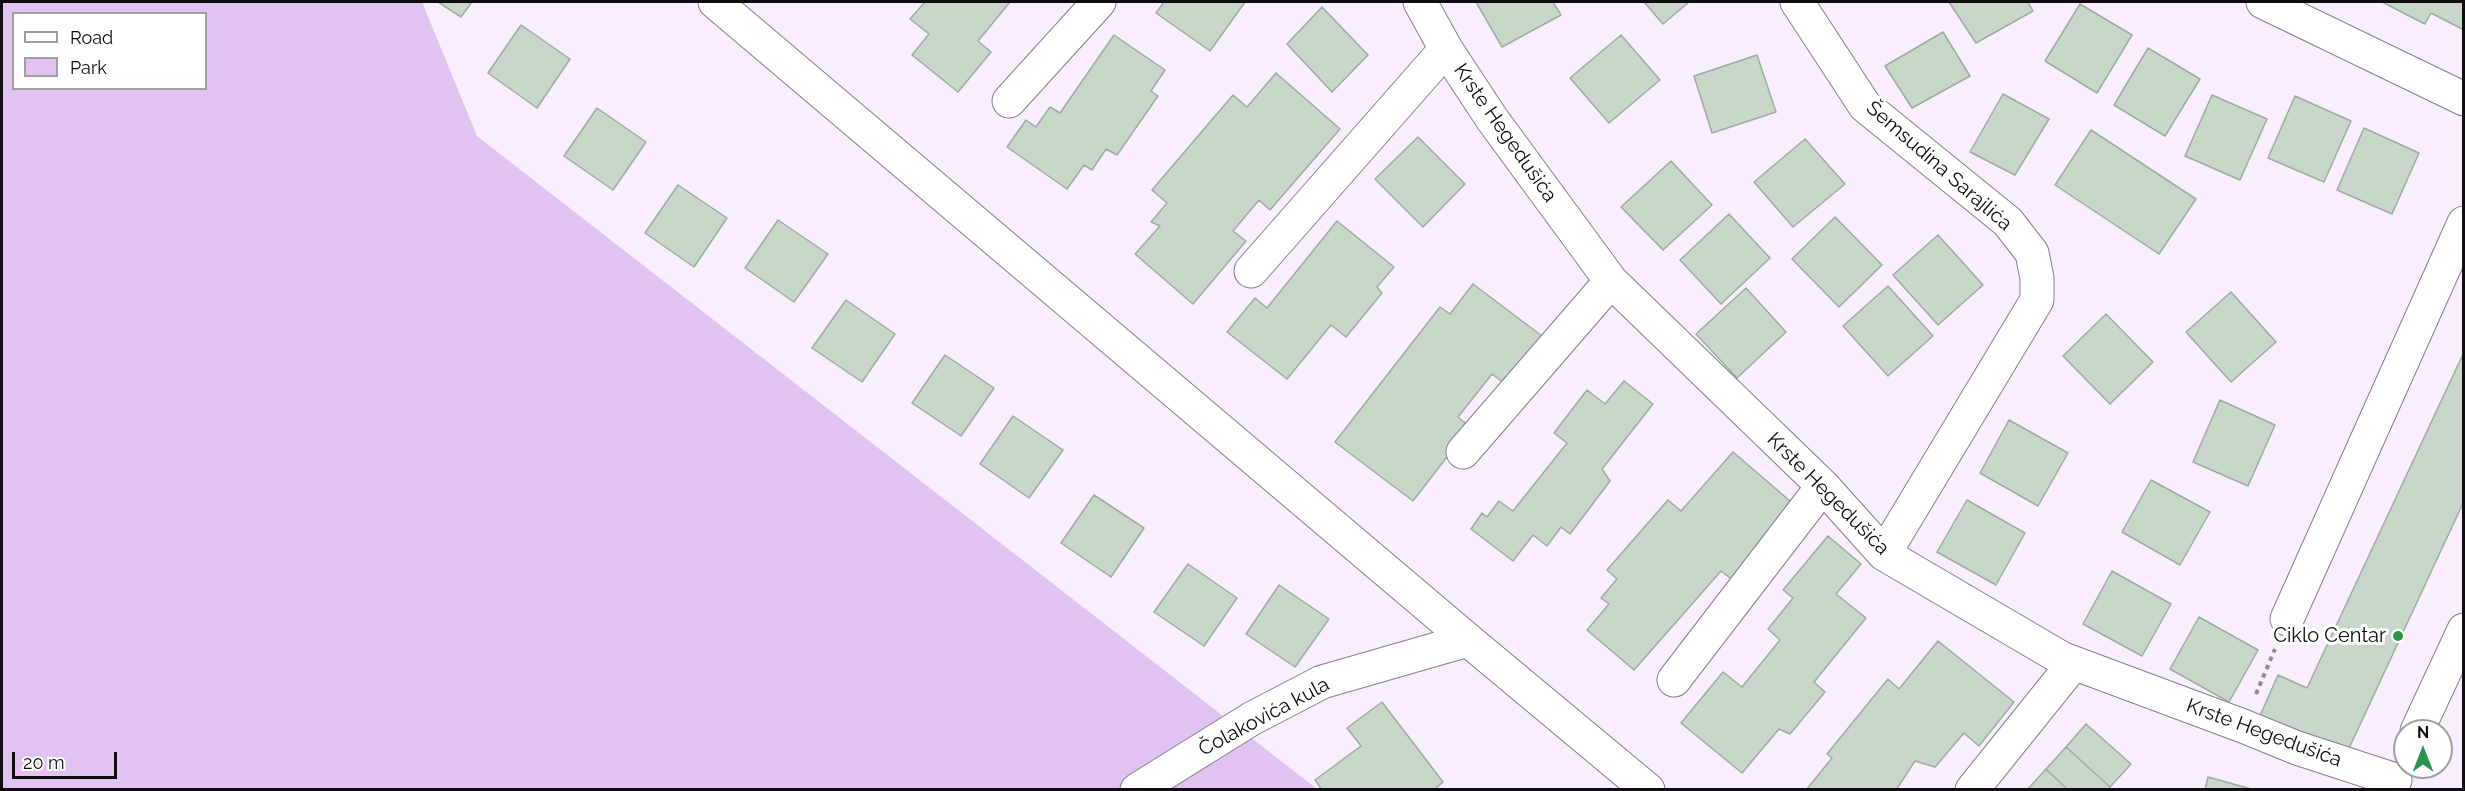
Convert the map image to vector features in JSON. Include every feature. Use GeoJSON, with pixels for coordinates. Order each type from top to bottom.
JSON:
{"type":"FeatureCollection","features":[{"type":"Feature","properties":{"kind":"street"},"geometry":{"type":"LineString","coordinates":[[715,2],[1468,640],[1648,789]]}},
{"type":"Feature","properties":{"kind":"street"},"geometry":{"type":"LineString","coordinates":[[1009,101],[1099,2]]}},
{"type":"Feature","properties":{"kind":"street","name":"Krste Hegedušića"},"geometry":{"type":"LineString","coordinates":[[1420,2],[1446,49],[1492,119],[1611,281],[1823,486],[1884,554],[2063,659],[2297,748],[2393,775]]}},
{"type":"Feature","properties":{"kind":"street","name":"Šemsudina Sarajlića"},"geometry":{"type":"LineString","coordinates":[[1797,2],[1865,106],[2008,222],[2032,253],[2037,278],[2037,300],[1884,554]]}},
{"type":"Feature","properties":{"kind":"street"},"geometry":{"type":"LineString","coordinates":[[2263,2],[2463,99]]}},
{"type":"Feature","properties":{"kind":"street"},"geometry":{"type":"LineString","coordinates":[[1251,271],[1446,49]]}},
{"type":"Feature","properties":{"kind":"street"},"geometry":{"type":"LineString","coordinates":[[2287,619],[2463,223]]}},
{"type":"Feature","properties":{"kind":"street"},"geometry":{"type":"LineString","coordinates":[[1462,452],[1611,281]]}},
{"type":"Feature","properties":{"kind":"street"},"geometry":{"type":"LineString","coordinates":[[1674,680],[1823,486]]}},
{"type":"Feature","properties":{"kind":"street"},"geometry":{"type":"LineString","coordinates":[[2425,719],[2456,670],[2463,630]]}},
{"type":"Feature","properties":{"kind":"street","name":"Čolakovića kula"},"geometry":{"type":"LineString","coordinates":[[1137,789],[1251,719],[1322,682],[1468,640]]}},
{"type":"Feature","properties":{"kind":"street"},"geometry":{"type":"LineString","coordinates":[[1972,789],[2074,663]]}},
{"type":"Feature","properties":{"kind":"path"},"geometry":{"type":"LineString","coordinates":[[2243,726],[2287,619]]}},
{"type":"Feature","properties":{"kind":"green space"},"geometry":{"type":"Polygon","coordinates":[[[2,2],[422,2],[477,136],[1317,789],[2,790],[2,2]]]}},
{"type":"Feature","properties":{"kind":"building"},"geometry":{"type":"Polygon","coordinates":[[[438,2],[472,2],[461,17],[438,2]]]}},
{"type":"Feature","properties":{"kind":"building"},"geometry":{"type":"Polygon","coordinates":[[[925,2],[1010,2],[978,41],[991,52],[958,92],[912,55],[929,34],[910,19],[925,2]]]}},
{"type":"Feature","properties":{"kind":"building"},"geometry":{"type":"Polygon","coordinates":[[[1164,2],[1245,2],[1210,51],[1156,13],[1164,2]]]}},
{"type":"Feature","properties":{"kind":"building"},"geometry":{"type":"Polygon","coordinates":[[[1476,2],[1553,2],[1561,15],[1502,47],[1476,2]]]}},
{"type":"Feature","properties":{"kind":"building"},"geometry":{"type":"Polygon","coordinates":[[[1644,2],[1689,2],[1663,24],[1644,2]]]}},
{"type":"Feature","properties":{"kind":"building"},"geometry":{"type":"Polygon","coordinates":[[[1949,2],[2028,2],[2033,11],[1976,43],[1949,2]]]}},
{"type":"Feature","properties":{"kind":"building"},"geometry":{"type":"Polygon","coordinates":[[[2385,2],[2464,2],[2464,30],[2431,13],[2425,24],[2385,2]]]}},
{"type":"Feature","properties":{"kind":"building"},"geometry":{"type":"Polygon","coordinates":[[[2080,4],[2132,35],[2097,93],[2045,61],[2080,4]]]}},
{"type":"Feature","properties":{"kind":"building"},"geometry":{"type":"Polygon","coordinates":[[[1322,7],[1368,55],[1332,92],[1287,44],[1322,7]]]}},
{"type":"Feature","properties":{"kind":"building"},"geometry":{"type":"Polygon","coordinates":[[[521,25],[570,59],[537,108],[488,73],[521,25]]]}},
{"type":"Feature","properties":{"kind":"building"},"geometry":{"type":"Polygon","coordinates":[[[1943,32],[1970,76],[1912,108],[1885,66],[1943,32]]]}},
{"type":"Feature","properties":{"kind":"building"},"geometry":{"type":"Polygon","coordinates":[[[1114,35],[1165,70],[1151,91],[1158,96],[1117,155],[1106,149],[1092,170],[1084,165],[1067,189],[1007,147],[1026,120],[1036,127],[1050,107],[1060,113],[1114,35]]]}},
{"type":"Feature","properties":{"kind":"building"},"geometry":{"type":"Polygon","coordinates":[[[1621,35],[1660,80],[1609,123],[1570,78],[1621,35]]]}},
{"type":"Feature","properties":{"kind":"building"},"geometry":{"type":"Polygon","coordinates":[[[2148,48],[2200,79],[2165,136],[2114,105],[2148,48]]]}},
{"type":"Feature","properties":{"kind":"building"},"geometry":{"type":"Polygon","coordinates":[[[1757,55],[1776,112],[1712,133],[1694,76],[1757,55]]]}},
{"type":"Feature","properties":{"kind":"building"},"geometry":{"type":"Polygon","coordinates":[[[1276,73],[1340,129],[1270,210],[1259,200],[1233,231],[1246,241],[1193,304],[1135,254],[1160,226],[1151,222],[1167,203],[1152,190],[1233,95],[1247,107],[1276,73]]]}},
{"type":"Feature","properties":{"kind":"building"},"geometry":{"type":"Polygon","coordinates":[[[2003,94],[2049,119],[2015,175],[1970,152],[2003,94]]]}},
{"type":"Feature","properties":{"kind":"building"},"geometry":{"type":"Polygon","coordinates":[[[2212,95],[2267,119],[2240,180],[2185,156],[2212,95]]]}},
{"type":"Feature","properties":{"kind":"building"},"geometry":{"type":"Polygon","coordinates":[[[2295,96],[2351,121],[2324,182],[2268,158],[2295,96]]]}},
{"type":"Feature","properties":{"kind":"building"},"geometry":{"type":"Polygon","coordinates":[[[597,108],[646,142],[613,190],[564,156],[597,108]]]}},
{"type":"Feature","properties":{"kind":"building"},"geometry":{"type":"Polygon","coordinates":[[[2364,128],[2419,153],[2392,214],[2337,190],[2364,128]]]}},
{"type":"Feature","properties":{"kind":"building"},"geometry":{"type":"Polygon","coordinates":[[[2091,130],[2196,199],[2159,254],[2055,185],[2091,130]]]}},
{"type":"Feature","properties":{"kind":"building"},"geometry":{"type":"Polygon","coordinates":[[[1418,137],[1465,184],[1423,227],[1375,179],[1418,137]]]}},
{"type":"Feature","properties":{"kind":"building"},"geometry":{"type":"Polygon","coordinates":[[[1805,139],[1845,184],[1793,227],[1754,182],[1805,139]]]}},
{"type":"Feature","properties":{"kind":"building"},"geometry":{"type":"Polygon","coordinates":[[[1671,161],[1712,205],[1663,250],[1621,207],[1671,161]]]}},
{"type":"Feature","properties":{"kind":"building"},"geometry":{"type":"Polygon","coordinates":[[[678,185],[727,218],[694,267],[645,233],[678,185]]]}},
{"type":"Feature","properties":{"kind":"building"},"geometry":{"type":"Polygon","coordinates":[[[1729,214],[1770,258],[1721,304],[1680,260],[1729,214]]]}},
{"type":"Feature","properties":{"kind":"building"},"geometry":{"type":"Polygon","coordinates":[[[1835,217],[1882,265],[1839,307],[1792,259],[1835,217]]]}},
{"type":"Feature","properties":{"kind":"building"},"geometry":{"type":"Polygon","coordinates":[[[778,220],[828,254],[794,302],[745,268],[778,220]]]}},
{"type":"Feature","properties":{"kind":"building"},"geometry":{"type":"Polygon","coordinates":[[[1337,221],[1394,267],[1377,287],[1382,293],[1346,337],[1331,325],[1287,379],[1227,332],[1255,298],[1267,308],[1337,221]]]}},
{"type":"Feature","properties":{"kind":"building"},"geometry":{"type":"Polygon","coordinates":[[[1938,235],[1983,285],[1938,325],[1893,275],[1938,235]]]}},
{"type":"Feature","properties":{"kind":"building"},"geometry":{"type":"Polygon","coordinates":[[[1473,284],[1542,336],[1505,384],[1492,374],[1458,417],[1470,427],[1413,501],[1335,442],[1440,307],[1450,314],[1473,284]]]}},
{"type":"Feature","properties":{"kind":"building"},"geometry":{"type":"Polygon","coordinates":[[[1888,286],[1933,336],[1888,376],[1843,326],[1888,286]]]}},
{"type":"Feature","properties":{"kind":"building"},"geometry":{"type":"Polygon","coordinates":[[[1746,288],[1786,332],[1737,378],[1696,334],[1746,288]]]}},
{"type":"Feature","properties":{"kind":"building"},"geometry":{"type":"Polygon","coordinates":[[[2231,292],[2276,342],[2231,382],[2186,332],[2231,292]]]}},
{"type":"Feature","properties":{"kind":"building"},"geometry":{"type":"Polygon","coordinates":[[[846,300],[895,334],[862,382],[812,348],[846,300]]]}},
{"type":"Feature","properties":{"kind":"building"},"geometry":{"type":"Polygon","coordinates":[[[2106,314],[2153,362],[2110,404],[2063,356],[2106,314]]]}},
{"type":"Feature","properties":{"kind":"building"},"geometry":{"type":"Polygon","coordinates":[[[2464,352],[2464,501],[2345,757],[2259,718],[2278,675],[2307,688],[2464,352]]]}},
{"type":"Feature","properties":{"kind":"building"},"geometry":{"type":"Polygon","coordinates":[[[945,355],[994,388],[961,436],[912,403],[945,355]]]}},
{"type":"Feature","properties":{"kind":"building"},"geometry":{"type":"Polygon","coordinates":[[[1624,381],[1653,404],[1602,469],[1610,481],[1570,534],[1561,527],[1547,546],[1533,535],[1513,561],[1471,529],[1482,513],[1487,517],[1499,501],[1513,511],[1567,443],[1554,433],[1587,390],[1605,404],[1624,381]]]}},
{"type":"Feature","properties":{"kind":"building"},"geometry":{"type":"Polygon","coordinates":[[[2220,400],[2275,425],[2248,486],[2193,462],[2220,400]]]}},
{"type":"Feature","properties":{"kind":"building"},"geometry":{"type":"Polygon","coordinates":[[[1013,416],[1063,450],[1029,498],[980,464],[1013,416]]]}},
{"type":"Feature","properties":{"kind":"building"},"geometry":{"type":"Polygon","coordinates":[[[2009,420],[2068,453],[2038,506],[1980,473],[2009,420]]]}},
{"type":"Feature","properties":{"kind":"building"},"geometry":{"type":"Polygon","coordinates":[[[1733,452],[1797,507],[1734,581],[1721,571],[1634,670],[1587,630],[1609,604],[1601,598],[1617,579],[1607,570],[1668,500],[1681,511],[1733,452]]]}},
{"type":"Feature","properties":{"kind":"building"},"geometry":{"type":"Polygon","coordinates":[[[2151,480],[2210,512],[2180,565],[2122,532],[2151,480]]]}},
{"type":"Feature","properties":{"kind":"building"},"geometry":{"type":"Polygon","coordinates":[[[1094,495],[1144,528],[1111,577],[1061,543],[1094,495]]]}},
{"type":"Feature","properties":{"kind":"building"},"geometry":{"type":"Polygon","coordinates":[[[1967,500],[2025,533],[1996,585],[1937,552],[1967,500]]]}},
{"type":"Feature","properties":{"kind":"building"},"geometry":{"type":"Polygon","coordinates":[[[1828,536],[1861,564],[1836,594],[1866,618],[1814,682],[1825,692],[1790,734],[1779,729],[1742,773],[1681,723],[1723,672],[1742,687],[1780,640],[1768,629],[1793,598],[1783,590],[1828,536]]]}},
{"type":"Feature","properties":{"kind":"building"},"geometry":{"type":"Polygon","coordinates":[[[1188,564],[1237,598],[1204,646],[1154,612],[1188,564]]]}},
{"type":"Feature","properties":{"kind":"building"},"geometry":{"type":"Polygon","coordinates":[[[2112,571],[2171,604],[2142,656],[2083,624],[2112,571]]]}},
{"type":"Feature","properties":{"kind":"building"},"geometry":{"type":"Polygon","coordinates":[[[1279,585],[1329,619],[1295,667],[1246,634],[1279,585]]]}},
{"type":"Feature","properties":{"kind":"building"},"geometry":{"type":"Polygon","coordinates":[[[2199,617],[2258,650],[2229,702],[2170,669],[2199,617]]]}},
{"type":"Feature","properties":{"kind":"building"},"geometry":{"type":"Polygon","coordinates":[[[1938,641],[2014,702],[1979,746],[1964,733],[1935,767],[1915,761],[1896,790],[1806,790],[1832,758],[1827,754],[1888,679],[1899,689],[1938,641]]]}},
{"type":"Feature","properties":{"kind":"building"},"geometry":{"type":"Polygon","coordinates":[[[1382,702],[1443,782],[1434,790],[1322,790],[1315,780],[1361,746],[1347,728],[1382,702]]]}},
{"type":"Feature","properties":{"kind":"building"},"geometry":{"type":"Polygon","coordinates":[[[2086,724],[2131,764],[2110,787],[2066,747],[2086,724]]]}},
{"type":"Feature","properties":{"kind":"building"},"geometry":{"type":"Polygon","coordinates":[[[2066,747],[2110,787],[2108,790],[2068,790],[2046,769],[2066,747]]]}},
{"type":"Feature","properties":{"kind":"building"},"geometry":{"type":"Polygon","coordinates":[[[2046,769],[2068,790],[2027,790],[2046,769]]]}},
{"type":"Feature","properties":{"kind":"building"},"geometry":{"type":"Polygon","coordinates":[[[2208,777],[2255,790],[2205,790],[2208,777]]]}},
{"type":"Feature","properties":{"kind":"place","name":"Ciklo Centar"},"geometry":{"type":"Point","coordinates":[2398,636]}}]}
